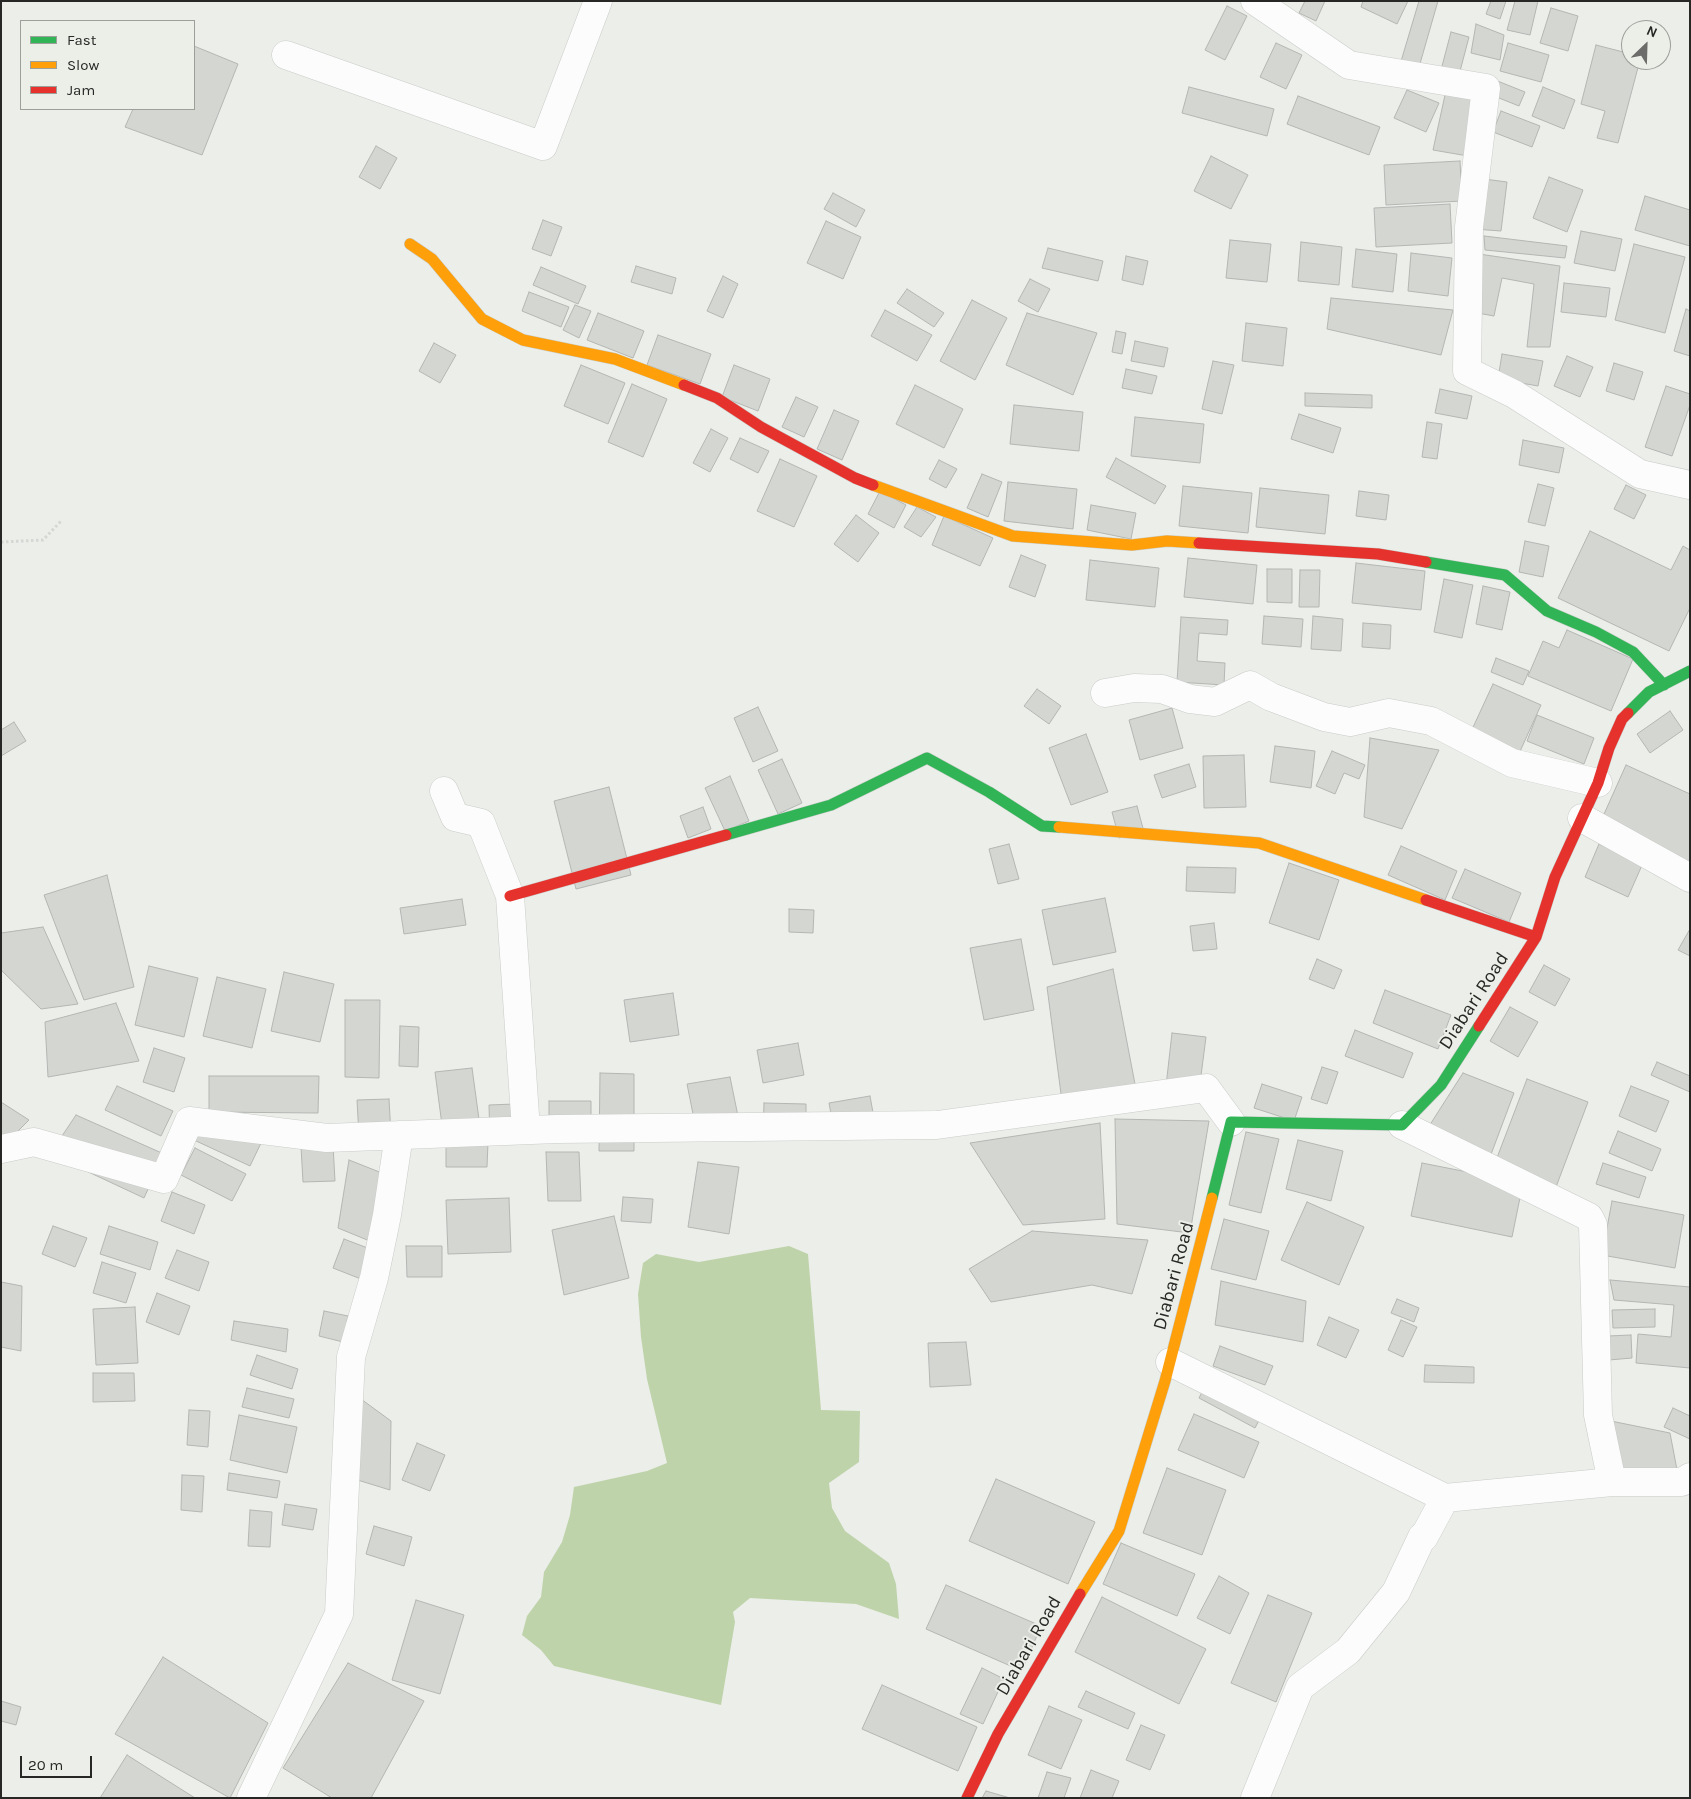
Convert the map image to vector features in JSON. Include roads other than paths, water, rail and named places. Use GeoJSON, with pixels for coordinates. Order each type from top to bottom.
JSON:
{"type":"FeatureCollection","features":[{"type":"Feature","properties":{"kind":"street"},"geometry":{"type":"LineString","coordinates":[[286,55],[543,146],[598,1]]}},
{"type":"Feature","properties":{"kind":"street"},"geometry":{"type":"LineString","coordinates":[[1255,1],[1349,65],[1486,88],[1470,228],[1467,371],[1514,394],[1640,474],[1690,485]]}},
{"type":"Feature","properties":{"kind":"street"},"geometry":{"type":"LineString","coordinates":[[410,244],[432,259],[482,319],[523,340],[616,359],[717,398],[761,427],[855,478],[1013,536],[1132,544],[1167,541],[1378,554],[1505,574],[1547,611],[1596,632],[1633,652],[1664,685]]}},
{"type":"Feature","properties":{"kind":"street","name":"Diabari Road"},"geometry":{"type":"LineString","coordinates":[[1402,1125],[1441,1085],[1536,936],[1555,877],[1598,783],[1609,748],[1622,719],[1649,692],[1690,671]]}},
{"type":"Feature","properties":{"kind":"street"},"geometry":{"type":"LineString","coordinates":[[1105,693],[1134,688],[1162,690],[1190,699],[1215,702],[1250,685],[1271,697],[1333,719],[1350,722],[1389,713],[1431,722],[1512,763],[1598,783]]}},
{"type":"Feature","properties":{"kind":"street"},"geometry":{"type":"LineString","coordinates":[[510,896],[831,805],[927,758],[989,792],[1042,826],[1259,843],[1536,936]]}},
{"type":"Feature","properties":{"kind":"street"},"geometry":{"type":"LineString","coordinates":[[444,791],[456,817],[481,823],[510,896],[526,1130]]}},
{"type":"Feature","properties":{"kind":"street"},"geometry":{"type":"LineString","coordinates":[[1582,818],[1690,878]]}},
{"type":"Feature","properties":{"kind":"street"},"geometry":{"type":"LineString","coordinates":[[1,1149],[34,1142],[164,1178],[189,1121],[327,1138],[526,1130],[936,1125],[1206,1088],[1231,1122],[1402,1125],[1590,1217],[1593,1226],[1598,1415],[1612,1482]]}},
{"type":"Feature","properties":{"kind":"street","name":"Diabari Road"},"geometry":{"type":"LineString","coordinates":[[967,1798],[998,1734],[1059,1627],[1120,1532],[1170,1362],[1206,1228],[1231,1122]]}},
{"type":"Feature","properties":{"kind":"street"},"geometry":{"type":"LineString","coordinates":[[251,1798],[339,1614],[351,1357],[374,1278],[387,1215],[398,1135]]}},
{"type":"Feature","properties":{"kind":"street"},"geometry":{"type":"LineString","coordinates":[[1170,1362],[1445,1498],[1612,1482],[1682,1482],[1690,1477]]}},
{"type":"Feature","properties":{"kind":"street"},"geometry":{"type":"LineString","coordinates":[[1255,1798],[1300,1687],[1348,1651],[1396,1592],[1422,1537],[1424,1537],[1445,1498]]}}]}
